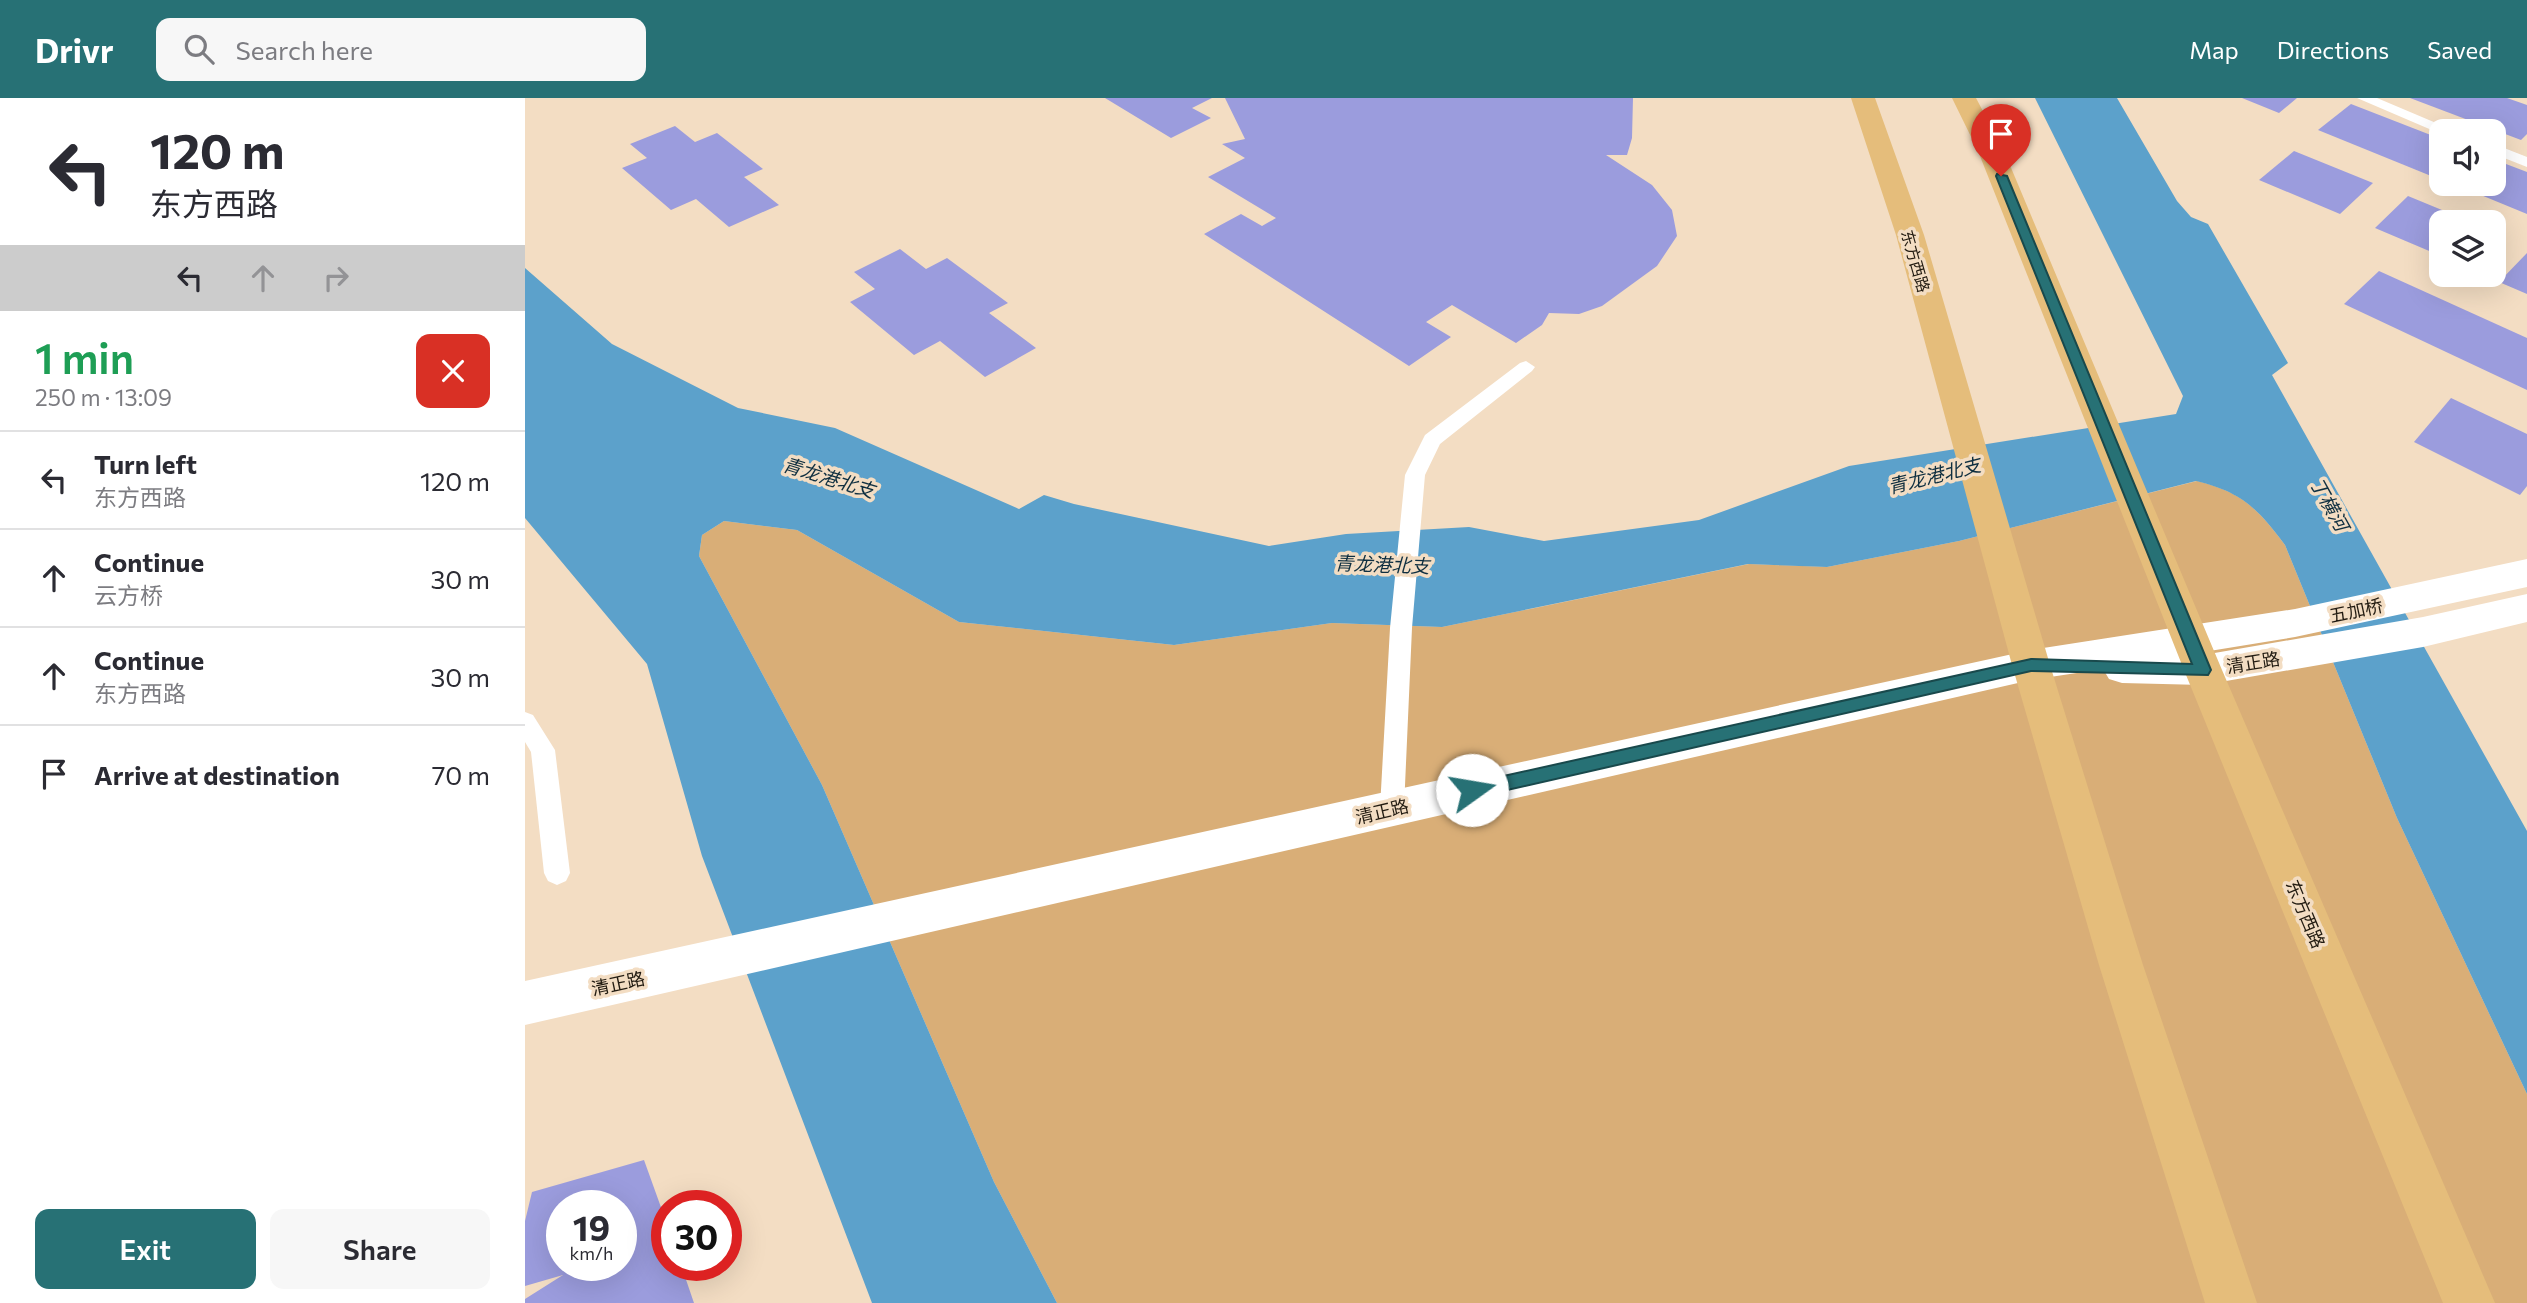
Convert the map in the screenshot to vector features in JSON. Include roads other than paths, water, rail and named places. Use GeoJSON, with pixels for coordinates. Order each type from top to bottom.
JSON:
{"type":"FeatureCollection","features":[{"type":"Feature","properties":{"kind":"main road","name":"东方西路"},"geometry":{"type":"LineString","coordinates":[[1863,98],[1910,235],[2031,665]]}},
{"type":"Feature","properties":{"kind":"main road","name":"东方西路"},"geometry":{"type":"LineString","coordinates":[[1964,98],[1991,152],[2197,655],[2469,1303]]}},
{"type":"Feature","properties":{"kind":"main road"},"geometry":{"type":"LineString","coordinates":[[2031,665],[2121,965],[2231,1303]]}},
{"type":"Feature","properties":{"kind":"street"},"geometry":{"type":"LineString","coordinates":[[2420,614],[2527,573]]}},
{"type":"Feature","properties":{"kind":"street"},"geometry":{"type":"LineString","coordinates":[[2420,614],[2527,608]]}},
{"type":"Feature","properties":{"kind":"street","name":"五加桥"},"geometry":{"type":"LineString","coordinates":[[2302,638],[2420,614]]}},
{"type":"Feature","properties":{"kind":"street","name":"清正路"},"geometry":{"type":"LineString","coordinates":[[525,1003],[2031,665],[2197,655],[2302,638]]}},
{"type":"Feature","properties":{"kind":"lane"},"geometry":{"type":"LineString","coordinates":[[2364,98],[2429,124]]}},
{"type":"Feature","properties":{"kind":"lane"},"geometry":{"type":"LineString","coordinates":[[2506,154],[2527,162]]}},
{"type":"Feature","properties":{"kind":"lane"},"geometry":{"type":"LineString","coordinates":[[1392,808],[1401,628],[1415,475],[1432,440],[1526,367]]}},
{"type":"Feature","properties":{"kind":"lane"},"geometry":{"type":"LineString","coordinates":[[525,722],[543,750],[557,873]]}},
{"type":"Feature","properties":{"kind":"water"},"geometry":{"type":"Polygon","coordinates":[[[2035,98],[2117,98],[2177,201],[2191,217],[2208,224],[2288,363],[2272,375],[2527,831],[2527,1094],[2397,818],[2285,545],[2248,504],[2212,485],[2196,481],[1959,541],[1827,567],[1748,564],[1442,627],[1332,623],[1174,645],[959,622],[797,530],[724,521],[702,535],[699,556],[822,785],[994,1182],[1057,1303],[872,1303],[702,856],[647,664],[525,518],[525,268],[612,344],[738,408],[835,428],[1019,509],[1044,495],[1074,504],[1269,546],[1346,534],[1469,527],[1544,541],[1699,520],[1849,466],[2176,414],[2183,396],[2035,98]]]}},
{"type":"Feature","properties":{"kind":"water label","name":"青龙港北支"},"geometry":{"type":"Point","coordinates":[1934,475]}},
{"type":"Feature","properties":{"kind":"water label","name":"青龙港北支"},"geometry":{"type":"Point","coordinates":[829,477]}},
{"type":"Feature","properties":{"kind":"water label","name":"丁横河"},"geometry":{"type":"Point","coordinates":[2330,504]}},
{"type":"Feature","properties":{"kind":"water label","name":"青龙港北支"},"geometry":{"type":"Point","coordinates":[1382,564]}}]}
